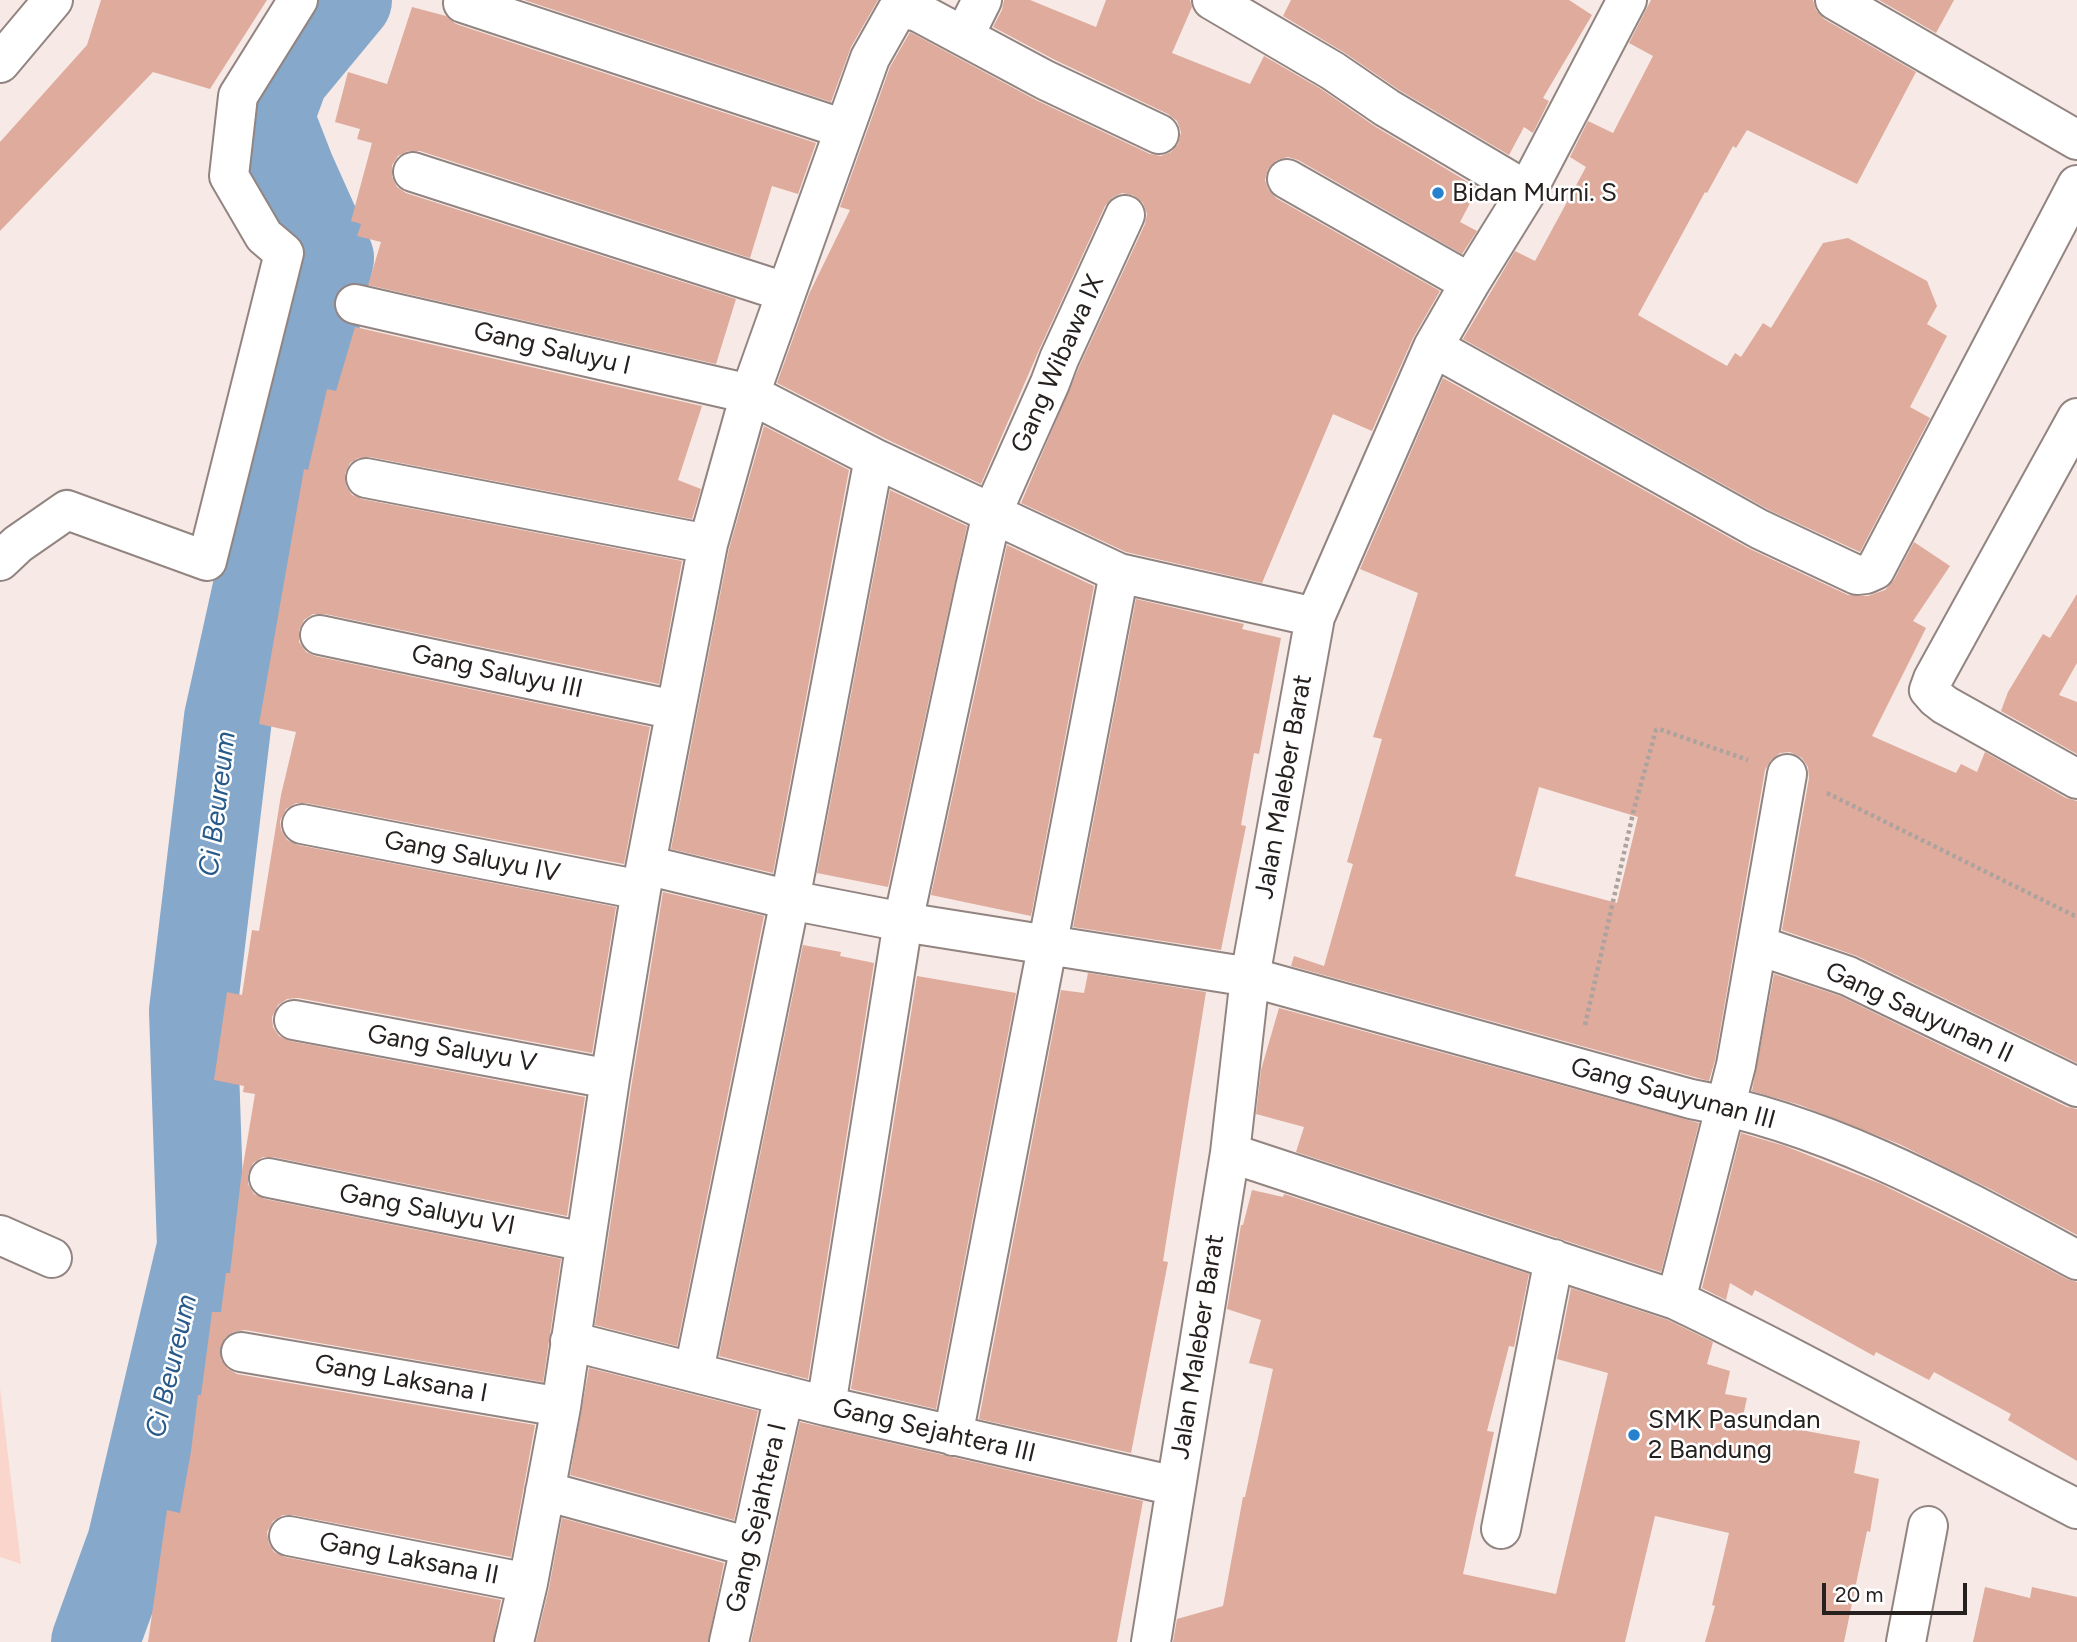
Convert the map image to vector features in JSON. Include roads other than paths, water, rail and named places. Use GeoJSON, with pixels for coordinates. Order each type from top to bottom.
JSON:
{"type":"FeatureCollection","features":[{"type":"Feature","properties":{"kind":"street"},"geometry":{"type":"LineString","coordinates":[[0,63],[54,0]]}},
{"type":"Feature","properties":{"kind":"street"},"geometry":{"type":"LineString","coordinates":[[0,561],[18,544],[67,510],[207,561],[284,253],[264,236],[229,176],[238,96],[298,0]]}},
{"type":"Feature","properties":{"kind":"street"},"geometry":{"type":"LineString","coordinates":[[964,36],[982,0]]}},
{"type":"Feature","properties":{"kind":"street"},"geometry":{"type":"LineString","coordinates":[[1212,0],[1527,191]]}},
{"type":"Feature","properties":{"kind":"street","name":"Jalan Maleber Barat"},"geometry":{"type":"LineString","coordinates":[[1151,1642],[1230,1153],[1250,977],[1315,617],[1433,347],[1527,191],[1627,0]]}},
{"type":"Feature","properties":{"kind":"street"},"geometry":{"type":"LineString","coordinates":[[1835,0],[2077,140]]}},
{"type":"Feature","properties":{"kind":"street"},"geometry":{"type":"LineString","coordinates":[[463,3],[844,129]]}},
{"type":"Feature","properties":{"kind":"street"},"geometry":{"type":"LineString","coordinates":[[514,1642],[562,1407],[610,1079],[644,878],[708,544],[750,394],[870,58],[896,12],[901,8],[918,12],[1045,79],[1159,134]]}},
{"type":"Feature","properties":{"kind":"street"},"geometry":{"type":"LineString","coordinates":[[413,172],[785,292]]}},
{"type":"Feature","properties":{"kind":"street"},"geometry":{"type":"LineString","coordinates":[[1287,179],[1470,283]]}},
{"type":"Feature","properties":{"kind":"street"},"geometry":{"type":"LineString","coordinates":[[1433,347],[1759,529],[1857,575],[1866,574],[1875,570],[2077,185]]}},
{"type":"Feature","properties":{"kind":"street","name":"Gang Wibawa IX"},"geometry":{"type":"LineString","coordinates":[[826,1406],[903,922],[992,513],[1125,215]]}},
{"type":"Feature","properties":{"kind":"street","name":"Gang Saluyu I"},"geometry":{"type":"LineString","coordinates":[[355,304],[750,394],[874,458],[1119,573],[1315,617]]}},
{"type":"Feature","properties":{"kind":"street"},"geometry":{"type":"LineString","coordinates":[[2077,418],[1929,690],[1945,705],[2077,779]]}},
{"type":"Feature","properties":{"kind":"street"},"geometry":{"type":"LineString","coordinates":[[694,1371],[790,901],[874,458]]}},
{"type":"Feature","properties":{"kind":"street"},"geometry":{"type":"LineString","coordinates":[[366,478],[708,544]]}},
{"type":"Feature","properties":{"kind":"street"},"geometry":{"type":"LineString","coordinates":[[953,1436],[1119,573]]}},
{"type":"Feature","properties":{"kind":"street","name":"Gang Saluyu III"},"geometry":{"type":"LineString","coordinates":[[320,635],[675,710]]}},
{"type":"Feature","properties":{"kind":"street"},"geometry":{"type":"LineString","coordinates":[[1676,1300],[1735,1065],[1787,774]]}},
{"type":"Feature","properties":{"kind":"street","name":"Gang Saluyu IV"},"geometry":{"type":"LineString","coordinates":[[302,824],[790,901],[903,922]]}},
{"type":"Feature","properties":{"kind":"street","name":"Gang Sauyunan III"},"geometry":{"type":"LineString","coordinates":[[903,922],[1250,977],[1691,1099],[1726,1106],[1838,1142],[1968,1202],[2077,1260]]}},
{"type":"Feature","properties":{"kind":"street","name":"Gang Sauyunan II"},"geometry":{"type":"LineString","coordinates":[[1757,945],[1848,976],[2077,1087]]}},
{"type":"Feature","properties":{"kind":"street","name":"Gang Saluyu V"},"geometry":{"type":"LineString","coordinates":[[294,1020],[610,1079]]}},
{"type":"Feature","properties":{"kind":"street"},"geometry":{"type":"LineString","coordinates":[[1230,1153],[1676,1300],[1747,1333],[1958,1448],[2077,1508]]}},
{"type":"Feature","properties":{"kind":"street","name":"Gang Saluyu VI"},"geometry":{"type":"LineString","coordinates":[[269,1178],[585,1241]]}},
{"type":"Feature","properties":{"kind":"street"},"geometry":{"type":"LineString","coordinates":[[0,1235],[52,1258]]}},
{"type":"Feature","properties":{"kind":"street"},"geometry":{"type":"LineString","coordinates":[[1501,1529],[1553,1259]]}},
{"type":"Feature","properties":{"kind":"street","name":"Gang Sejahtera III"},"geometry":{"type":"LineString","coordinates":[[570,1340],[826,1406],[1175,1486]]}},
{"type":"Feature","properties":{"kind":"street","name":"Gang Laksana I"},"geometry":{"type":"LineString","coordinates":[[241,1352],[562,1407]]}},
{"type":"Feature","properties":{"kind":"street","name":"Gang Sejahtera I"},"geometry":{"type":"LineString","coordinates":[[729,1642],[784,1395]]}},
{"type":"Feature","properties":{"kind":"street"},"geometry":{"type":"LineString","coordinates":[[545,1491],[750,1547]]}},
{"type":"Feature","properties":{"kind":"street"},"geometry":{"type":"LineString","coordinates":[[1906,1642],[1928,1526]]}},
{"type":"Feature","properties":{"kind":"street","name":"Gang Laksana II"},"geometry":{"type":"LineString","coordinates":[[289,1536],[528,1583]]}},
{"type":"Feature","properties":{"kind":"waterway","name":"Ci Beureum"},"geometry":{"type":"LineString","coordinates":[[95,1642],[131,1543],[201,1247],[193,1011],[228,718],[330,258],[270,117],[285,76],[348,0]]}},
{"type":"Feature","properties":{"kind":"place","name":"Bidan Murni. S"},"geometry":{"type":"Point","coordinates":[1438,193]}},
{"type":"Feature","properties":{"kind":"place","name":"SMK Pasundan 2 Bandung"},"geometry":{"type":"Point","coordinates":[1634,1435]}}]}
